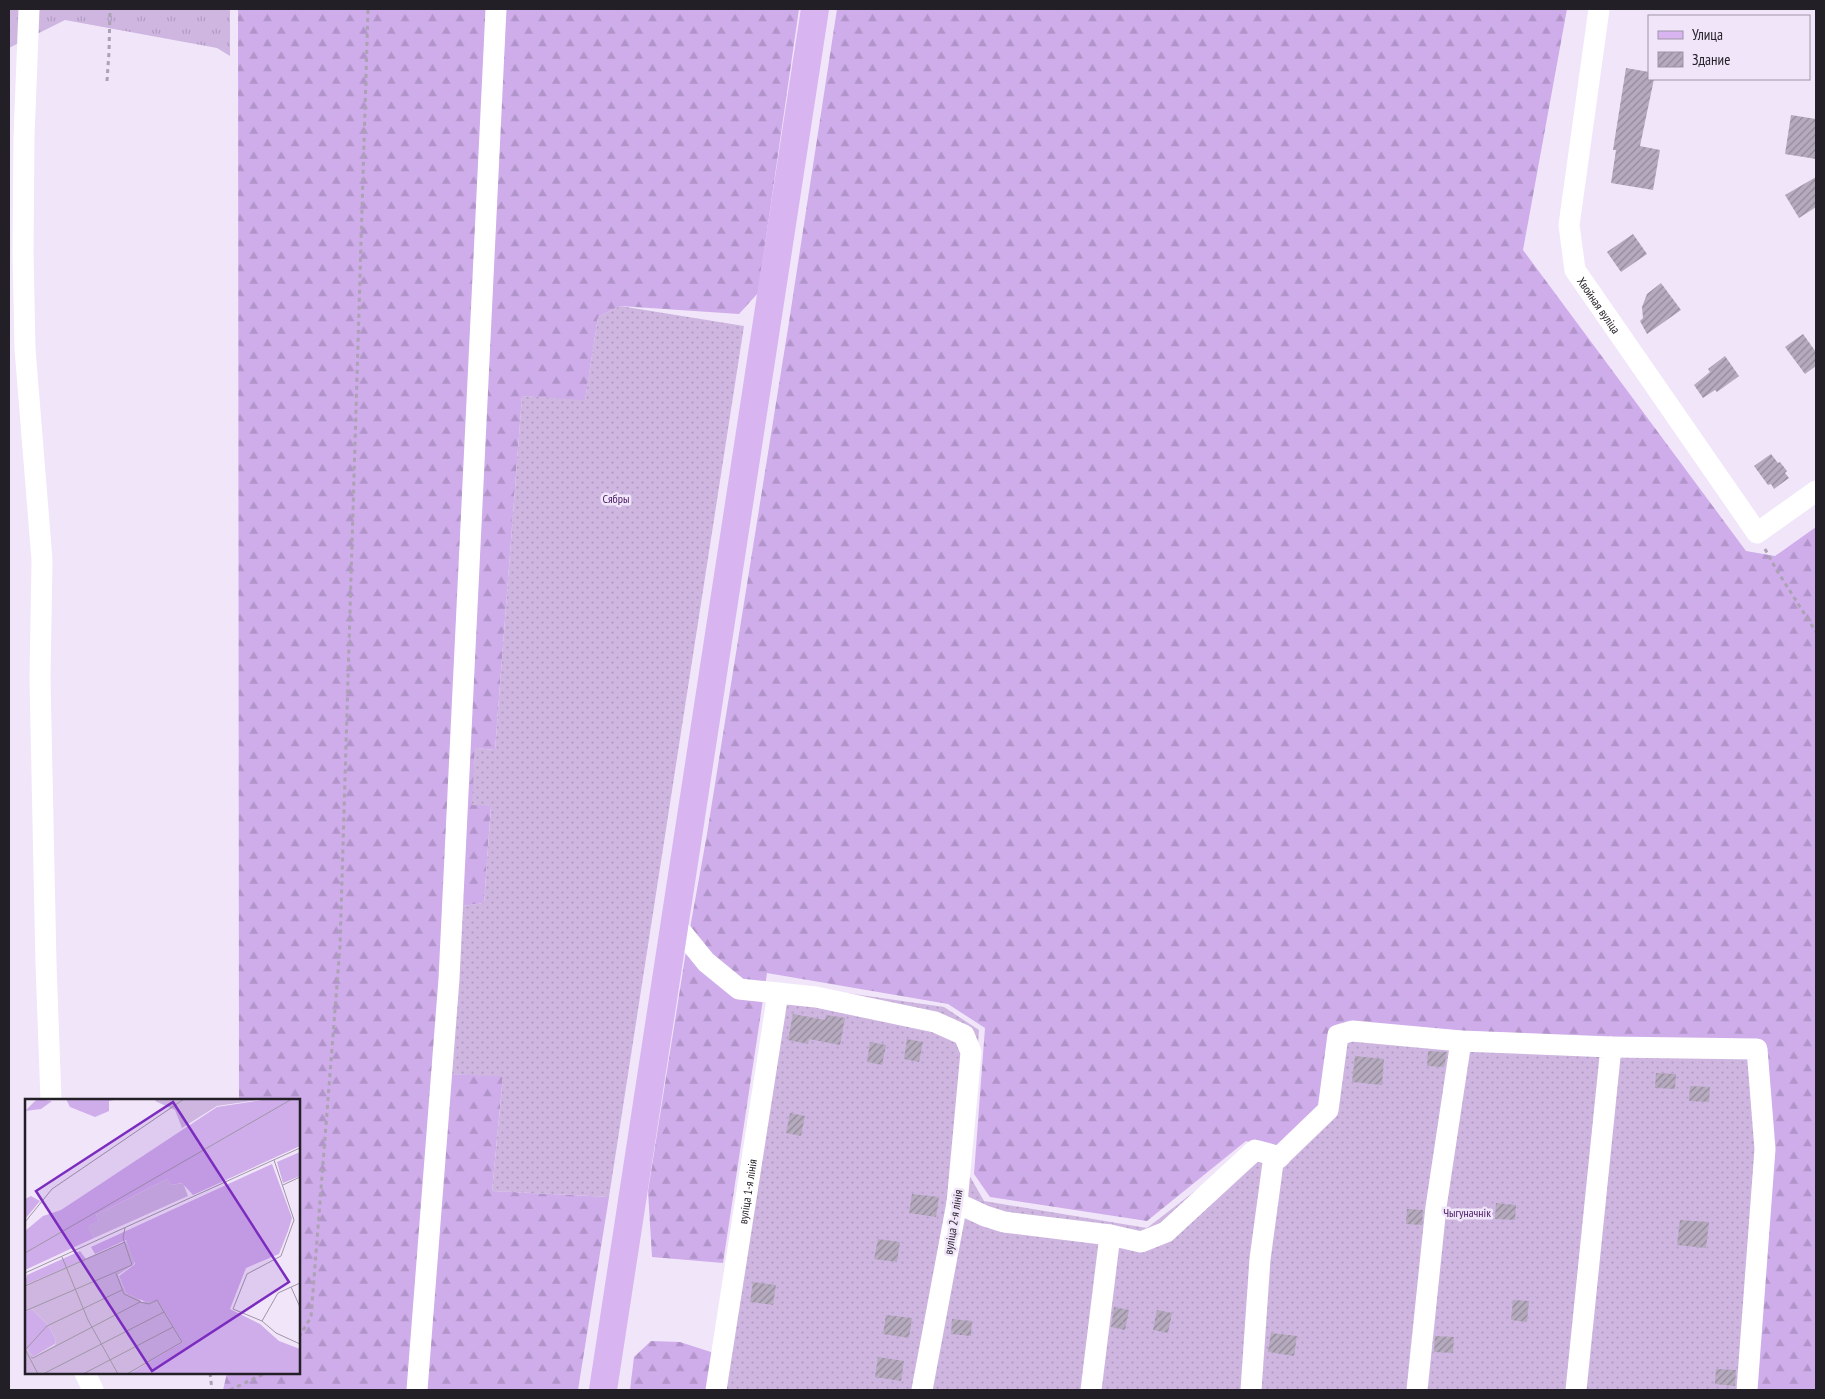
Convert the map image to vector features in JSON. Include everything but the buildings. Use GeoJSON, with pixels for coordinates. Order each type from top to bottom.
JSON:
{"type":"FeatureCollection","features":[{"type":"Feature","properties":{"kind":"main road"},"geometry":{"type":"LineString","coordinates":[[603,1390],[676,925],[815,9]]}},
{"type":"Feature","properties":{"kind":"street"},"geometry":{"type":"LineString","coordinates":[[29,9],[24,136],[23,252],[25,349],[42,560],[40,679],[51,1099]]}},
{"type":"Feature","properties":{"kind":"street"},"geometry":{"type":"LineString","coordinates":[[417,1390],[449,979],[496,9]]}},
{"type":"Feature","properties":{"kind":"street","name":"Хвойная вуліца"},"geometry":{"type":"LineString","coordinates":[[1599,9],[1569,225],[1575,270],[1757,532]]}},
{"type":"Feature","properties":{"kind":"street"},"geometry":{"type":"LineString","coordinates":[[1757,532],[1816,491]]}},
{"type":"Feature","properties":{"kind":"street"},"geometry":{"type":"LineString","coordinates":[[676,925],[706,962],[739,989],[778,993]]}},
{"type":"Feature","properties":{"kind":"street","name":"вуліца 2-я лінія"},"geometry":{"type":"LineString","coordinates":[[778,993],[816,997],[934,1022],[964,1035],[971,1052],[957,1203],[922,1390]]}},
{"type":"Feature","properties":{"kind":"street","name":"вуліца 1-я лінія"},"geometry":{"type":"LineString","coordinates":[[716,1390],[778,993]]}},
{"type":"Feature","properties":{"kind":"street"},"geometry":{"type":"LineString","coordinates":[[1251,1390],[1260,1259],[1273,1163],[1328,1110],[1338,1035],[1352,1031],[1461,1041],[1611,1047],[1757,1049],[1765,1149],[1747,1390]]}},
{"type":"Feature","properties":{"kind":"street"},"geometry":{"type":"LineString","coordinates":[[1417,1390],[1436,1207],[1461,1041]]}},
{"type":"Feature","properties":{"kind":"street"},"geometry":{"type":"LineString","coordinates":[[1576,1390],[1611,1047]]}},
{"type":"Feature","properties":{"kind":"street"},"geometry":{"type":"LineString","coordinates":[[957,1203],[985,1216],[1004,1222],[1110,1235],[1141,1242],[1166,1232],[1255,1150],[1280,1157]]}},
{"type":"Feature","properties":{"kind":"street"},"geometry":{"type":"LineString","coordinates":[[1091,1390],[1110,1235]]}},
{"type":"Feature","properties":{"kind":"street"},"geometry":{"type":"LineString","coordinates":[[86,1374],[94,1390]]}},
{"type":"Feature","properties":{"kind":"path"},"geometry":{"type":"LineString","coordinates":[[107,81],[110,52],[110,9]]}},
{"type":"Feature","properties":{"kind":"path"},"geometry":{"type":"LineString","coordinates":[[300,1336],[311,1317],[340,946],[368,9]]}},
{"type":"Feature","properties":{"kind":"path"},"geometry":{"type":"LineString","coordinates":[[1757,532],[1776,569],[1816,632]]}},
{"type":"Feature","properties":{"kind":"path"},"geometry":{"type":"LineString","coordinates":[[210,1374],[212,1390]]}},
{"type":"Feature","properties":{"kind":"path"},"geometry":{"type":"LineString","coordinates":[[230,1390],[264,1374]]}},
{"type":"Feature","properties":{"kind":"green space"},"geometry":{"type":"Polygon","coordinates":[[[9,9],[230,9],[230,56],[217,48],[65,20],[9,48],[9,9]]]}},
{"type":"Feature","properties":{"kind":"green space"},"geometry":{"type":"Polygon","coordinates":[[[238,9],[799,9],[758,293],[739,314],[620,306],[598,317],[585,401],[522,396],[495,750],[475,748],[473,805],[491,805],[484,903],[462,906],[451,1074],[503,1076],[492,1191],[609,1197],[578,1390],[223,1390],[227,1374],[300,1374],[300,1099],[239,1099],[238,9]]]}},
{"type":"Feature","properties":{"kind":"green space"},"geometry":{"type":"Polygon","coordinates":[[[837,9],[1567,9],[1523,250],[1746,551],[1775,556],[1816,527],[1816,1390],[1755,1390],[1321,1108],[1281,1151],[1246,1141],[1147,1221],[990,1197],[974,1174],[985,1028],[948,1004],[767,973],[723,1263],[652,1257],[648,1191],[789,322],[837,9]]]}},
{"type":"Feature","properties":{"kind":"green space","name":"Сябры"},"geometry":{"type":"Polygon","coordinates":[[[620,306],[744,326],[609,1197],[492,1191],[503,1077],[450,1074],[462,906],[484,903],[491,806],[472,805],[475,748],[495,750],[522,396],[585,400],[598,317],[620,306]]]}},
{"type":"Feature","properties":{"kind":"green space","name":"Чыгуначнік"},"geometry":{"type":"Polygon","coordinates":[[[770,982],[944,1007],[979,1030],[968,1173],[984,1201],[1147,1228],[1247,1151],[1281,1161],[1321,1109],[1338,1035],[1356,1020],[1458,1034],[1762,1041],[1755,1390],[708,1390],[770,982]]]}},
{"type":"Feature","properties":{"kind":"green space"},"geometry":{"type":"Polygon","coordinates":[[[651,1341],[680,1342],[714,1353],[708,1390],[630,1390],[634,1357],[651,1341]]]}}]}
